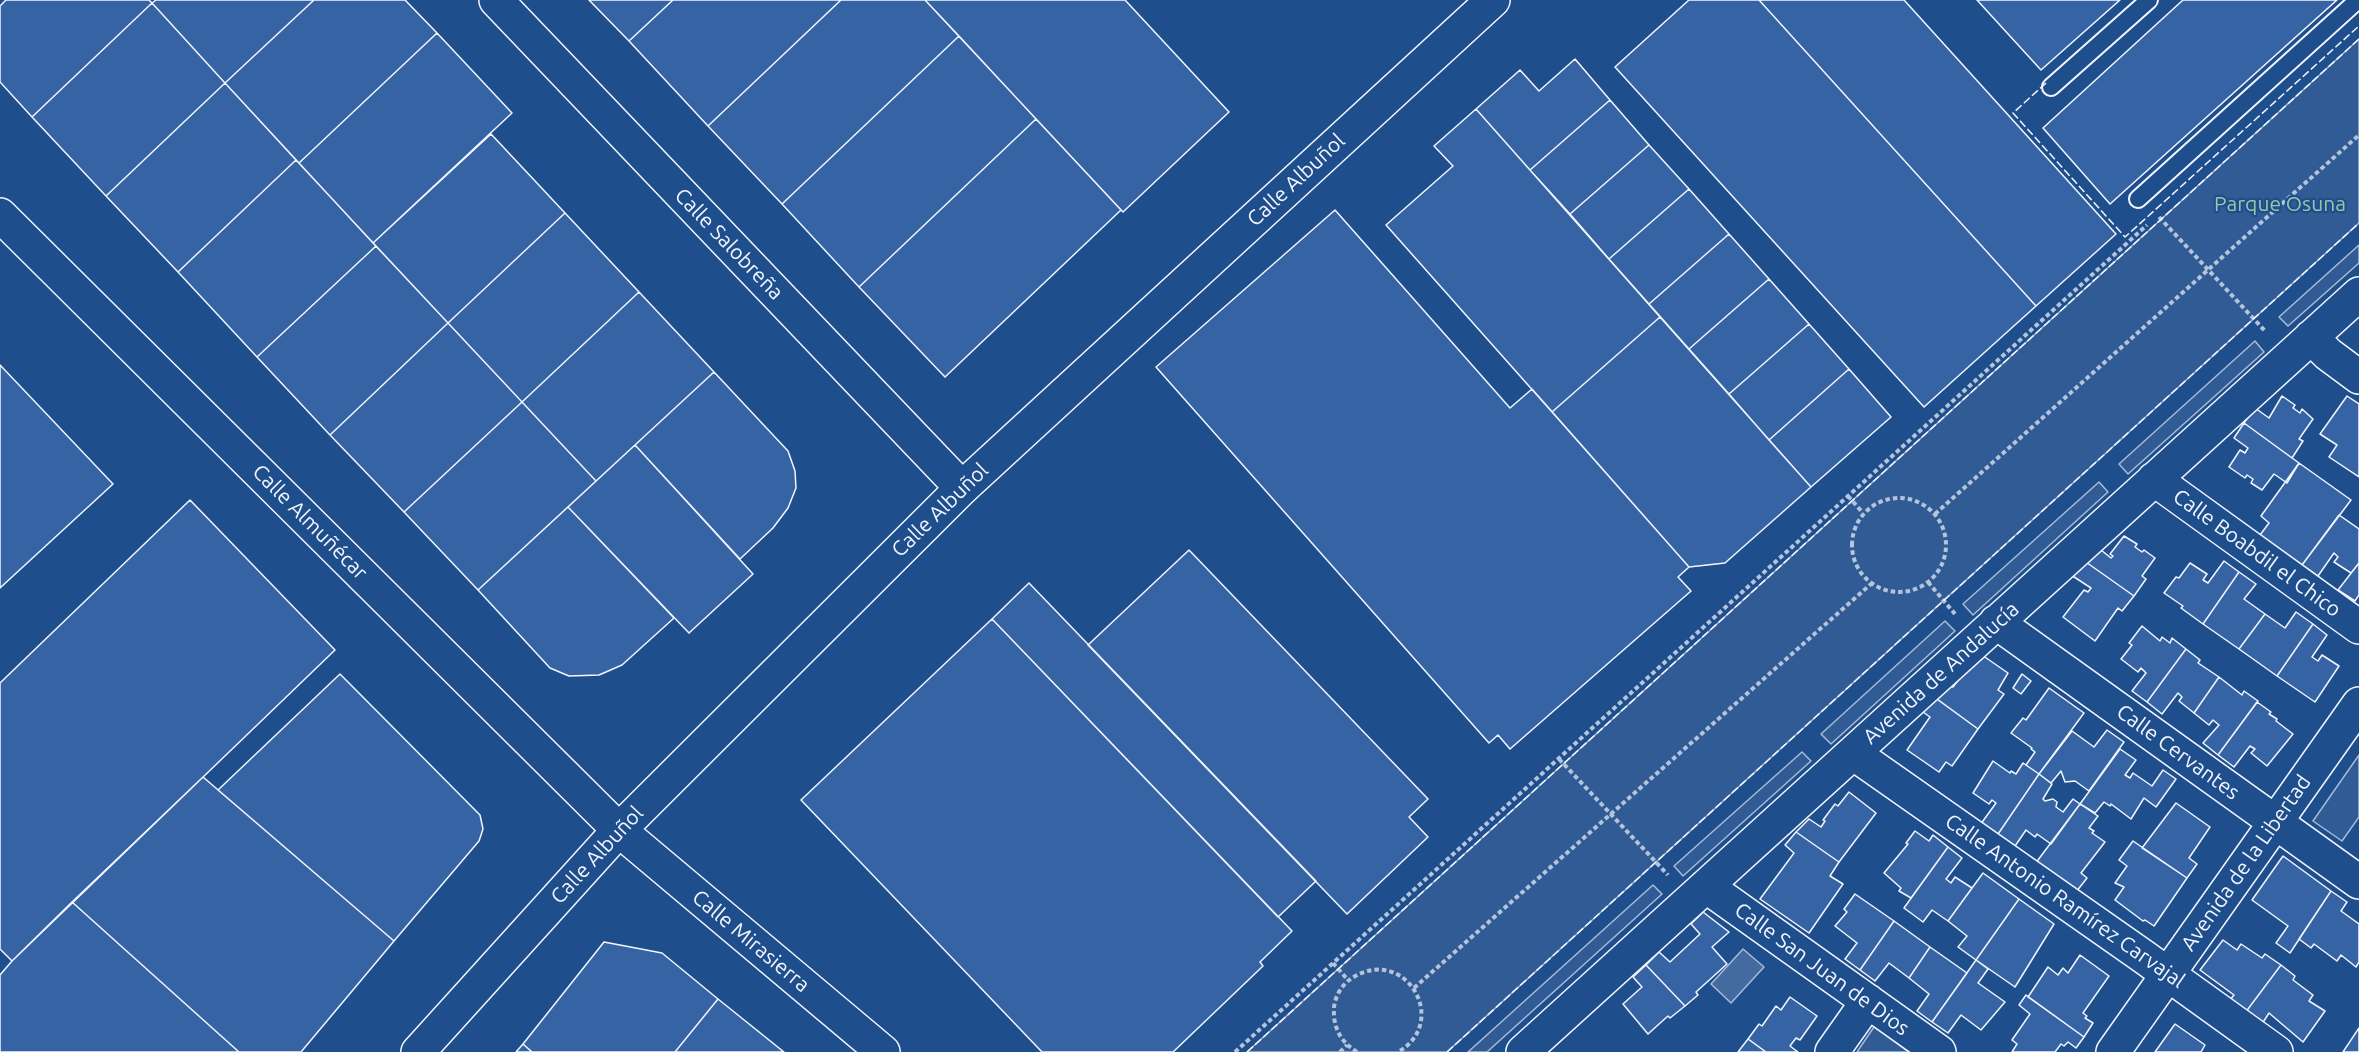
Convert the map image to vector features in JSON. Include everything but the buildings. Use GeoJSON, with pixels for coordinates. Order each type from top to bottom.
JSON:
{"type":"FeatureCollection","features":[{"type":"Feature","properties":{"kind":"street","name":"Calle Salobreña"},"geometry":{"type":"LineString","coordinates":[[496,0],[962,488]]}},
{"type":"Feature","properties":{"kind":"street","name":"Calle Albuñol"},"geometry":{"type":"LineString","coordinates":[[418,1052],[619,830],[962,488],[1493,0]]}},
{"type":"Feature","properties":{"kind":"street","name":"Calle Almuñécar"},"geometry":{"type":"LineString","coordinates":[[0,215],[619,830]]}},
{"type":"Feature","properties":{"kind":"street","name":"Avenida de Andalucía"},"geometry":{"type":"LineString","coordinates":[[1523,1052],[2359,294]]}},
{"type":"Feature","properties":{"kind":"street"},"geometry":{"type":"LineString","coordinates":[[2299,347],[2328,354],[2359,377]]}},
{"type":"Feature","properties":{"kind":"street","name":"Calle Boabdil el Chico"},"geometry":{"type":"LineString","coordinates":[[2154,479],[2359,627]]}},
{"type":"Feature","properties":{"kind":"street","name":"Calle Cervantes"},"geometry":{"type":"LineString","coordinates":[[1987,631],[2275,823],[2359,882]]}},
{"type":"Feature","properties":{"kind":"street","name":"Avenida de la Libertad"},"geometry":{"type":"LineString","coordinates":[[2112,1052],[2359,704]]}},
{"type":"Feature","properties":{"kind":"street","name":"Calle Antonio Ramírez Carvajal"},"geometry":{"type":"LineString","coordinates":[[1852,753],[2276,1052]]}},
{"type":"Feature","properties":{"kind":"street","name":"Calle Mirasierra"},"geometry":{"type":"LineString","coordinates":[[619,830],[883,1052]]}},
{"type":"Feature","properties":{"kind":"street","name":"Calle San Juan de Dios"},"geometry":{"type":"LineString","coordinates":[[1698,893],[1868,1001],[1939,1052]]}},
{"type":"Feature","properties":{"kind":"street"},"geometry":{"type":"LineString","coordinates":[[1832,1052],[1868,1001]]}},
{"type":"Feature","properties":{"kind":"lane"},"geometry":{"type":"LineString","coordinates":[[2051,87],[2149,0]]}},
{"type":"Feature","properties":{"kind":"lane"},"geometry":{"type":"LineString","coordinates":[[2138,199],[2358,0]]}},
{"type":"Feature","properties":{"kind":"path"},"geometry":{"type":"LineString","coordinates":[[1935,514],[2359,135]]}},
{"type":"Feature","properties":{"kind":"path"},"geometry":{"type":"LineString","coordinates":[[2166,208],[2158,216],[2208,270],[2299,347]]}},
{"type":"Feature","properties":{"kind":"path"},"geometry":{"type":"LineString","coordinates":[[1235,1052],[2149,224]]}},
{"type":"Feature","properties":{"kind":"path"},"geometry":{"type":"LineString","coordinates":[[1848,496],[1863,513]]}},
{"type":"Feature","properties":{"kind":"path"},"geometry":{"type":"LineString","coordinates":[[1891,498],[1907,498],[1922,504],[1935,514],[1943,527],[1946,542],[1944,557],[1938,571],[1928,582],[1915,589],[1900,592],[1885,590],[1871,584],[1860,573],[1853,559],[1851,543],[1854,526],[1863,513],[1876,503],[1891,498]]}},
{"type":"Feature","properties":{"kind":"path"},"geometry":{"type":"LineString","coordinates":[[1928,582],[1987,631]]}},
{"type":"Feature","properties":{"kind":"path"},"geometry":{"type":"LineString","coordinates":[[1414,988],[1871,584]]}},
{"type":"Feature","properties":{"kind":"path"},"geometry":{"type":"LineString","coordinates":[[1559,759],[1611,813],[1698,893]]}},
{"type":"Feature","properties":{"kind":"path"},"geometry":{"type":"LineString","coordinates":[[1333,963],[1348,980]]}},
{"type":"Feature","properties":{"kind":"path"},"geometry":{"type":"LineString","coordinates":[[1357,1052],[1347,1046],[1338,1034],[1334,1013],[1339,992],[1348,980],[1361,972],[1375,969],[1390,971],[1403,978],[1414,988],[1420,1001],[1422,1015],[1419,1029],[1412,1041],[1398,1052]]}},
{"type":"Feature","properties":{"kind":"path"},"geometry":{"type":"LineString","coordinates":[[1340,1052],[1347,1046]]}},
{"type":"Feature","properties":{"kind":"shaded area","name":"Parque Osuna"},"geometry":{"type":"Polygon","coordinates":[[[2359,39],[2359,223],[1447,1052],[1247,1052],[2359,39]]]}},
{"type":"Feature","properties":{"kind":"shaded area"},"geometry":{"type":"Polygon","coordinates":[[[2359,245],[2359,263],[2288,326],[2279,317],[2359,245]]]}},
{"type":"Feature","properties":{"kind":"shaded area"},"geometry":{"type":"Polygon","coordinates":[[[2255,341],[2264,352],[2128,474],[2119,464],[2255,341]]]}},
{"type":"Feature","properties":{"kind":"shaded area"},"geometry":{"type":"Polygon","coordinates":[[[2099,482],[2108,492],[1973,615],[1963,604],[2099,482]]]}},
{"type":"Feature","properties":{"kind":"shaded area"},"geometry":{"type":"Polygon","coordinates":[[[1945,621],[1955,631],[1831,744],[1821,734],[1945,621]]]}},
{"type":"Feature","properties":{"kind":"shaded area"},"geometry":{"type":"Polygon","coordinates":[[[1802,752],[1811,761],[1683,876],[1674,866],[1802,752]]]}},
{"type":"Feature","properties":{"kind":"shaded area"},"geometry":{"type":"Polygon","coordinates":[[[2359,755],[2359,817],[2342,841],[2313,821],[2359,755]]]}},
{"type":"Feature","properties":{"kind":"shaded area"},"geometry":{"type":"Polygon","coordinates":[[[1653,885],[1662,894],[1487,1052],[1468,1052],[1653,885]]]}},
{"type":"Feature","properties":{"kind":"shaded area"},"geometry":{"type":"Polygon","coordinates":[[[1743,949],[1764,967],[1731,1003],[1711,984],[1743,949]]]}},
{"type":"Feature","properties":{"kind":"shaded area"},"geometry":{"type":"Polygon","coordinates":[[[1874,1027],[1909,1052],[1857,1052],[1874,1027]]]}},
{"type":"Feature","properties":{"kind":"fence"},"geometry":{"type":"LineString","coordinates":[[2046,83],[2013,113],[2125,237],[2359,26]]}},
{"type":"Feature","properties":{"kind":"fence"},"geometry":{"type":"LineString","coordinates":[[1247,1052],[2359,39]]}},
{"type":"Feature","properties":{"kind":"fence"},"geometry":{"type":"LineString","coordinates":[[1447,1052],[2359,223]]}}]}
